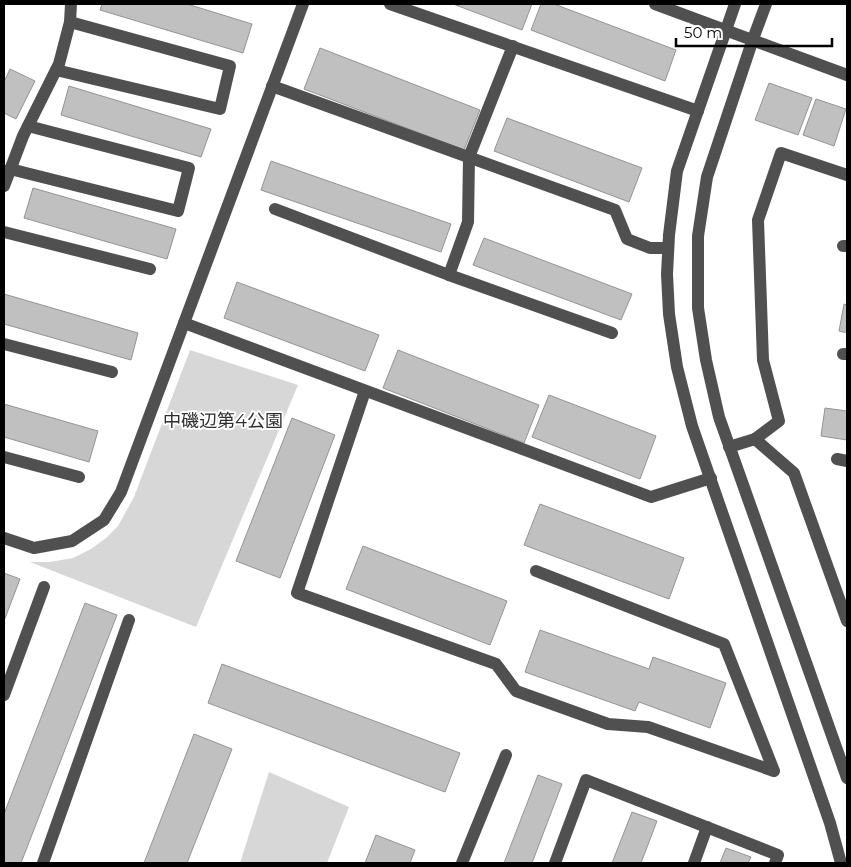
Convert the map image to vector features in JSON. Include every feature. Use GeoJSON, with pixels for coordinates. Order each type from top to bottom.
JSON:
{"type":"FeatureCollection","features":[{"type":"Feature","properties":{"kind":"street"},"geometry":{"type":"LineString","coordinates":[[4,186],[28,126],[59,64],[70,22],[71,4]]}},
{"type":"Feature","properties":{"kind":"street"},"geometry":{"type":"LineString","coordinates":[[4,538],[34,548],[72,541],[104,520],[121,492],[302,4]]}},
{"type":"Feature","properties":{"kind":"street"},"geometry":{"type":"LineString","coordinates":[[390,4],[698,111]]}},
{"type":"Feature","properties":{"kind":"street"},"geometry":{"type":"LineString","coordinates":[[655,4],[847,75]]}},
{"type":"Feature","properties":{"kind":"street"},"geometry":{"type":"LineString","coordinates":[[735,4],[677,171],[668,248],[669,314],[677,367],[692,426],[830,823],[841,863]]}},
{"type":"Feature","properties":{"kind":"street"},"geometry":{"type":"LineString","coordinates":[[766,4],[707,177],[698,236],[698,308],[706,360],[719,417],[847,778]]}},
{"type":"Feature","properties":{"kind":"street"},"geometry":{"type":"LineString","coordinates":[[56,70],[220,109],[230,66],[70,22]]}},
{"type":"Feature","properties":{"kind":"street"},"geometry":{"type":"LineString","coordinates":[[449,276],[468,222],[469,157],[513,46]]}},
{"type":"Feature","properties":{"kind":"street"},"geometry":{"type":"LineString","coordinates":[[272,86],[615,210],[627,240],[650,248],[668,248]]}},
{"type":"Feature","properties":{"kind":"street"},"geometry":{"type":"LineString","coordinates":[[10,169],[178,211],[189,168],[28,126]]}},
{"type":"Feature","properties":{"kind":"street"},"geometry":{"type":"LineString","coordinates":[[729,447],[755,439],[779,421],[763,360],[758,220],[781,153],[847,175]]}},
{"type":"Feature","properties":{"kind":"street"},"geometry":{"type":"LineString","coordinates":[[275,209],[449,276],[612,333]]}},
{"type":"Feature","properties":{"kind":"street"},"geometry":{"type":"LineString","coordinates":[[4,232],[150,269]]}},
{"type":"Feature","properties":{"kind":"street"},"geometry":{"type":"LineString","coordinates":[[184,323],[651,497],[711,478]]}},
{"type":"Feature","properties":{"kind":"street"},"geometry":{"type":"LineString","coordinates":[[4,344],[112,372]]}},
{"type":"Feature","properties":{"kind":"street"},"geometry":{"type":"LineString","coordinates":[[365,391],[297,593],[496,664],[516,690],[608,724],[648,727],[774,771],[724,644],[536,571]]}},
{"type":"Feature","properties":{"kind":"street"},"geometry":{"type":"LineString","coordinates":[[755,439],[794,473],[847,621]]}},
{"type":"Feature","properties":{"kind":"street"},"geometry":{"type":"LineString","coordinates":[[4,457],[79,477]]}},
{"type":"Feature","properties":{"kind":"street"},"geometry":{"type":"LineString","coordinates":[[4,695],[44,587]]}},
{"type":"Feature","properties":{"kind":"street"},"geometry":{"type":"LineString","coordinates":[[43,863],[129,620]]}},
{"type":"Feature","properties":{"kind":"street"},"geometry":{"type":"LineString","coordinates":[[462,863],[506,755]]}},
{"type":"Feature","properties":{"kind":"street"},"geometry":{"type":"LineString","coordinates":[[555,863],[586,780],[778,855],[775,863]]}},
{"type":"Feature","properties":{"kind":"street"},"geometry":{"type":"LineString","coordinates":[[694,863],[707,827]]}},
{"type":"Feature","properties":{"kind":"green space","name":"中磯辺第4公園"},"geometry":{"type":"Polygon","coordinates":[[[190,350],[298,385],[196,627],[30,562],[50,562],[73,558],[91,549],[118,526],[134,497],[190,350]]]}},
{"type":"Feature","properties":{"kind":"green space"},"geometry":{"type":"Polygon","coordinates":[[[269,772],[349,807],[327,863],[240,863],[269,772]]]}},
{"type":"Feature","properties":{"kind":"building"},"geometry":{"type":"Polygon","coordinates":[[[102,4],[187,4],[252,24],[243,53],[100,10],[102,4]]]}},
{"type":"Feature","properties":{"kind":"building"},"geometry":{"type":"Polygon","coordinates":[[[453,4],[532,4],[522,30],[453,4]]]}},
{"type":"Feature","properties":{"kind":"building"},"geometry":{"type":"Polygon","coordinates":[[[541,4],[554,4],[676,50],[665,81],[531,30],[541,4]]]}},
{"type":"Feature","properties":{"kind":"building"},"geometry":{"type":"Polygon","coordinates":[[[320,48],[480,110],[464,150],[304,89],[320,48]]]}},
{"type":"Feature","properties":{"kind":"building"},"geometry":{"type":"Polygon","coordinates":[[[10,69],[35,81],[16,119],[4,113],[4,82],[10,69]]]}},
{"type":"Feature","properties":{"kind":"building"},"geometry":{"type":"Polygon","coordinates":[[[769,83],[812,98],[798,135],[755,120],[769,83]]]}},
{"type":"Feature","properties":{"kind":"building"},"geometry":{"type":"Polygon","coordinates":[[[69,86],[211,129],[201,157],[61,115],[69,86]]]}},
{"type":"Feature","properties":{"kind":"building"},"geometry":{"type":"Polygon","coordinates":[[[816,99],[846,109],[834,146],[803,135],[816,99]]]}},
{"type":"Feature","properties":{"kind":"building"},"geometry":{"type":"Polygon","coordinates":[[[507,118],[642,168],[629,202],[494,151],[507,118]]]}},
{"type":"Feature","properties":{"kind":"building"},"geometry":{"type":"Polygon","coordinates":[[[271,161],[451,224],[441,252],[261,190],[271,161]]]}},
{"type":"Feature","properties":{"kind":"building"},"geometry":{"type":"Polygon","coordinates":[[[33,188],[176,229],[167,259],[24,218],[33,188]]]}},
{"type":"Feature","properties":{"kind":"building"},"geometry":{"type":"Polygon","coordinates":[[[484,238],[632,294],[621,320],[473,265],[484,238]]]}},
{"type":"Feature","properties":{"kind":"building"},"geometry":{"type":"Polygon","coordinates":[[[237,282],[379,335],[365,371],[224,318],[237,282]]]}},
{"type":"Feature","properties":{"kind":"building"},"geometry":{"type":"Polygon","coordinates":[[[4,294],[138,333],[131,360],[4,324],[4,294]]]}},
{"type":"Feature","properties":{"kind":"building"},"geometry":{"type":"Polygon","coordinates":[[[844,304],[847,305],[847,333],[839,331],[844,304]]]}},
{"type":"Feature","properties":{"kind":"building"},"geometry":{"type":"Polygon","coordinates":[[[398,350],[539,405],[524,443],[383,388],[398,350]]]}},
{"type":"Feature","properties":{"kind":"building"},"geometry":{"type":"Polygon","coordinates":[[[549,395],[656,436],[640,479],[532,437],[549,395]]]}},
{"type":"Feature","properties":{"kind":"building"},"geometry":{"type":"Polygon","coordinates":[[[4,404],[98,431],[89,462],[4,437],[4,404]]]}},
{"type":"Feature","properties":{"kind":"building"},"geometry":{"type":"Polygon","coordinates":[[[825,408],[847,411],[847,440],[821,436],[825,408]]]}},
{"type":"Feature","properties":{"kind":"building"},"geometry":{"type":"Polygon","coordinates":[[[292,418],[335,435],[280,578],[236,561],[292,418]]]}},
{"type":"Feature","properties":{"kind":"building"},"geometry":{"type":"Polygon","coordinates":[[[540,504],[684,558],[669,599],[524,545],[540,504]]]}},
{"type":"Feature","properties":{"kind":"building"},"geometry":{"type":"Polygon","coordinates":[[[363,546],[507,601],[490,645],[346,589],[363,546]]]}},
{"type":"Feature","properties":{"kind":"building"},"geometry":{"type":"Polygon","coordinates":[[[4,573],[20,579],[4,621],[4,573]]]}},
{"type":"Feature","properties":{"kind":"building"},"geometry":{"type":"Polygon","coordinates":[[[85,603],[117,615],[21,863],[4,863],[4,814],[85,603]]]}},
{"type":"Feature","properties":{"kind":"building"},"geometry":{"type":"Polygon","coordinates":[[[540,630],[649,669],[653,657],[726,683],[710,728],[639,702],[635,711],[525,672],[540,630]]]}},
{"type":"Feature","properties":{"kind":"building"},"geometry":{"type":"Polygon","coordinates":[[[222,664],[460,753],[445,792],[208,703],[222,664]]]}},
{"type":"Feature","properties":{"kind":"building"},"geometry":{"type":"Polygon","coordinates":[[[194,734],[232,749],[187,863],[144,863],[194,734]]]}},
{"type":"Feature","properties":{"kind":"building"},"geometry":{"type":"Polygon","coordinates":[[[538,775],[562,784],[532,863],[504,863],[538,775]]]}},
{"type":"Feature","properties":{"kind":"building"},"geometry":{"type":"Polygon","coordinates":[[[632,812],[657,821],[641,863],[612,863],[632,812]]]}},
{"type":"Feature","properties":{"kind":"building"},"geometry":{"type":"Polygon","coordinates":[[[376,835],[415,850],[410,863],[365,863],[376,835]]]}},
{"type":"Feature","properties":{"kind":"building"},"geometry":{"type":"Polygon","coordinates":[[[726,848],[751,857],[748,863],[720,863],[726,848]]]}}]}
